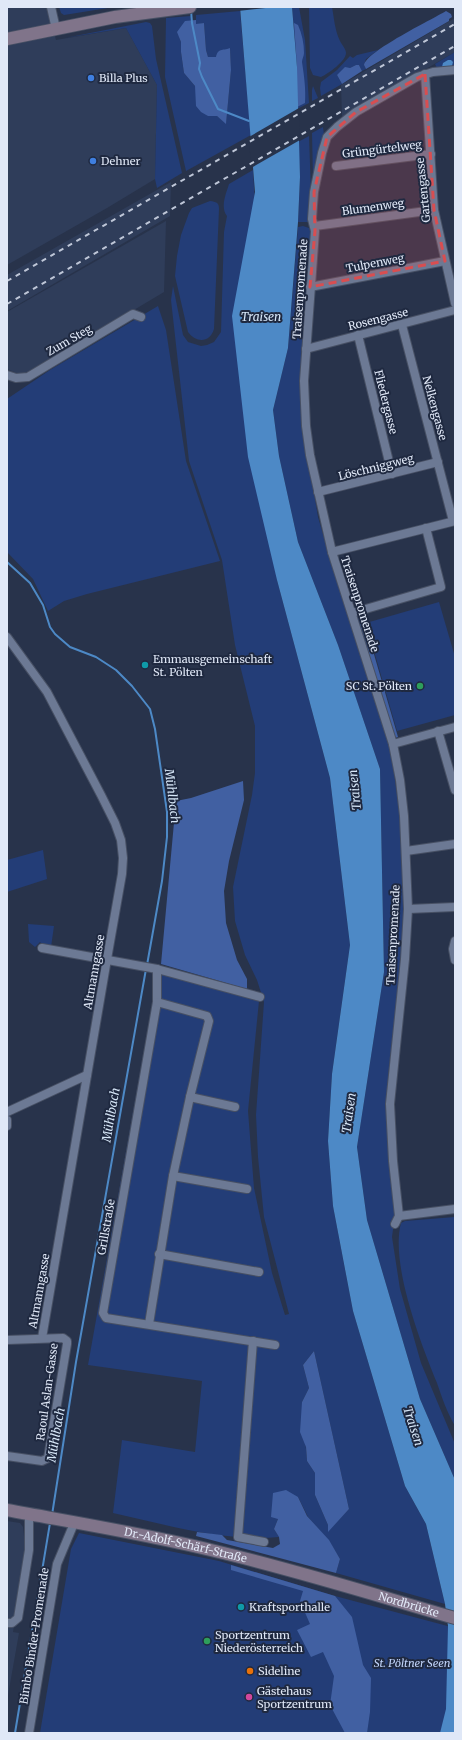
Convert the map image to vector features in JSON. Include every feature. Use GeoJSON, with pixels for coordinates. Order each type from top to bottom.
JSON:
{"type":"FeatureCollection","features":[{"type":"Feature","properties":{"kind":"street"},"geometry":{"type":"LineString","coordinates":[[51,7],[56,28]]}},
{"type":"Feature","properties":{"kind":"street"},"geometry":{"type":"LineString","coordinates":[[7,39],[56,28],[161,10],[190,7]]}},
{"type":"Feature","properties":{"kind":"street","name":"Traisenpromenade"},"geometry":{"type":"LineString","coordinates":[[455,70],[426,74],[356,112],[336,127],[327,137],[314,192],[312,219],[315,226],[304,381],[306,426],[310,455],[332,552],[393,744],[400,780],[406,851],[408,909],[405,960],[390,1104],[397,1220],[455,1210]]}},
{"type":"Feature","properties":{"kind":"street","name":"Gartengasse"},"geometry":{"type":"LineString","coordinates":[[426,74],[434,210],[455,303]]}},
{"type":"Feature","properties":{"kind":"street","name":"Grüngürtelweg"},"geometry":{"type":"LineString","coordinates":[[336,166],[431,154]]}},
{"type":"Feature","properties":{"kind":"street","name":"Blumenweg"},"geometry":{"type":"LineString","coordinates":[[315,226],[434,210]]}},
{"type":"Feature","properties":{"kind":"street","name":"Tulpenweg"},"geometry":{"type":"LineString","coordinates":[[310,287],[445,261]]}},
{"type":"Feature","properties":{"kind":"street","name":"Rosengasse"},"geometry":{"type":"LineString","coordinates":[[306,350],[455,310]]}},
{"type":"Feature","properties":{"kind":"street","name":"Zum Steg"},"geometry":{"type":"LineString","coordinates":[[7,375],[16,378],[28,377],[133,314],[141,317]]}},
{"type":"Feature","properties":{"kind":"street","name":"Nelkengasse"},"geometry":{"type":"LineString","coordinates":[[402,325],[454,521]]}},
{"type":"Feature","properties":{"kind":"street","name":"Fliedergasse"},"geometry":{"type":"LineString","coordinates":[[358,335],[392,474]]}},
{"type":"Feature","properties":{"kind":"street","name":"Löschniggweg"},"geometry":{"type":"LineString","coordinates":[[318,492],[438,462]]}},
{"type":"Feature","properties":{"kind":"street"},"geometry":{"type":"LineString","coordinates":[[332,552],[454,521]]}},
{"type":"Feature","properties":{"kind":"street"},"geometry":{"type":"LineString","coordinates":[[352,613],[441,587],[426,528]]}},
{"type":"Feature","properties":{"kind":"street","name":"Altmanngasse"},"geometry":{"type":"LineString","coordinates":[[7,637],[47,692],[115,823],[121,840],[123,858],[122,874],[42,1338]]}},
{"type":"Feature","properties":{"kind":"street"},"geometry":{"type":"LineString","coordinates":[[393,744],[455,727]]}},
{"type":"Feature","properties":{"kind":"street"},"geometry":{"type":"LineString","coordinates":[[438,731],[455,790]]}},
{"type":"Feature","properties":{"kind":"street"},"geometry":{"type":"LineString","coordinates":[[406,851],[455,844]]}},
{"type":"Feature","properties":{"kind":"street"},"geometry":{"type":"LineString","coordinates":[[408,909],[455,907]]}},
{"type":"Feature","properties":{"kind":"street"},"geometry":{"type":"LineString","coordinates":[[455,941],[453,948],[455,960]]}},
{"type":"Feature","properties":{"kind":"street"},"geometry":{"type":"LineString","coordinates":[[42,948],[157,969],[260,997]]}},
{"type":"Feature","properties":{"kind":"street","name":"Grillstraße"},"geometry":{"type":"LineString","coordinates":[[157,969],[157,1002],[102,1313],[106,1318],[275,1345]]}},
{"type":"Feature","properties":{"kind":"street"},"geometry":{"type":"LineString","coordinates":[[149,1324],[173,1176],[190,1097],[209,1021],[207,1016],[157,1002]]}},
{"type":"Feature","properties":{"kind":"street"},"geometry":{"type":"LineString","coordinates":[[7,1112],[87,1075]]}},
{"type":"Feature","properties":{"kind":"street"},"geometry":{"type":"LineString","coordinates":[[190,1097],[235,1107]]}},
{"type":"Feature","properties":{"kind":"street"},"geometry":{"type":"LineString","coordinates":[[7,1120],[7,1126]]}},
{"type":"Feature","properties":{"kind":"street"},"geometry":{"type":"LineString","coordinates":[[173,1176],[247,1189]]}},
{"type":"Feature","properties":{"kind":"street"},"geometry":{"type":"LineString","coordinates":[[160,1254],[259,1272]]}},
{"type":"Feature","properties":{"kind":"street","name":"Raoul Aslan-Gasse"},"geometry":{"type":"LineString","coordinates":[[7,1340],[63,1338],[67,1341],[48,1458],[42,1462],[7,1456]]}},
{"type":"Feature","properties":{"kind":"street"},"geometry":{"type":"LineString","coordinates":[[253,1341],[238,1537],[264,1542]]}},
{"type":"Feature","properties":{"kind":"street","name":"Dr.-Adolf-Schärf-Straße"},"geometry":{"type":"LineString","coordinates":[[7,1510],[159,1538],[218,1551],[362,1591]]}},
{"type":"Feature","properties":{"kind":"street"},"geometry":{"type":"LineString","coordinates":[[7,1623],[12,1623],[18,1618],[29,1550],[29,1514]]}},
{"type":"Feature","properties":{"kind":"street","name":"Bimbo Binder-Promenade"},"geometry":{"type":"LineString","coordinates":[[29,1733],[57,1564],[75,1522]]}},
{"type":"Feature","properties":{"kind":"street","name":"Nordbrücke"},"geometry":{"type":"LineString","coordinates":[[362,1591],[455,1618]]}},
{"type":"Feature","properties":{"kind":"highlighted area"},"geometry":{"type":"Polygon","coordinates":[[[425,74],[434,210],[445,261],[310,287],[315,231],[314,192],[327,137],[356,112],[425,74]]]}},
{"type":"Feature","properties":{"kind":"shaded area"},"geometry":{"type":"Polygon","coordinates":[[[7,7],[47,7],[56,40],[126,28],[157,85],[155,179],[7,265],[7,7]]]}},
{"type":"Feature","properties":{"kind":"shaded area"},"geometry":{"type":"Polygon","coordinates":[[[446,11],[451,14],[452,17],[449,21],[366,69],[364,65],[368,59],[387,44],[446,11]]]}},
{"type":"Feature","properties":{"kind":"shaded area"},"geometry":{"type":"Polygon","coordinates":[[[455,18],[455,52],[345,116],[342,116],[341,85],[455,18]]]}},
{"type":"Feature","properties":{"kind":"shaded area"},"geometry":{"type":"Polygon","coordinates":[[[196,20],[196,24],[204,23],[208,57],[216,57],[219,51],[230,48],[231,70],[226,124],[217,116],[208,116],[201,112],[196,106],[195,86],[184,73],[181,42],[177,32],[185,21],[196,20]]]}},
{"type":"Feature","properties":{"kind":"shaded area"},"geometry":{"type":"Polygon","coordinates":[[[294,23],[298,25],[304,49],[302,62],[305,103],[297,107],[297,67],[294,23]]]}},
{"type":"Feature","properties":{"kind":"shaded area"},"geometry":{"type":"Polygon","coordinates":[[[359,65],[362,71],[342,84],[337,75],[345,67],[350,68],[359,65]]]}},
{"type":"Feature","properties":{"kind":"shaded area"},"geometry":{"type":"Polygon","coordinates":[[[171,182],[170,216],[7,311],[7,275],[171,182]]]}},
{"type":"Feature","properties":{"kind":"shaded area"},"geometry":{"type":"Polygon","coordinates":[[[166,221],[164,292],[30,372],[19,374],[7,369],[7,312],[166,221]]]}},
{"type":"Feature","properties":{"kind":"shaded area"},"geometry":{"type":"Polygon","coordinates":[[[362,613],[398,737],[392,739],[354,615],[362,613]]]}},
{"type":"Feature","properties":{"kind":"shaded area"},"geometry":{"type":"Polygon","coordinates":[[[243,781],[244,800],[229,861],[224,891],[226,923],[237,960],[247,979],[247,989],[161,964],[176,801],[191,798],[243,781]]]}},
{"type":"Feature","properties":{"kind":"shaded area"},"geometry":{"type":"Polygon","coordinates":[[[314,1351],[349,1509],[328,1532],[328,1525],[315,1495],[315,1473],[307,1461],[306,1447],[300,1432],[302,1402],[309,1388],[303,1365],[314,1351]]]}},
{"type":"Feature","properties":{"kind":"shaded area"},"geometry":{"type":"Polygon","coordinates":[[[286,1490],[298,1497],[307,1516],[329,1540],[340,1559],[336,1573],[196,1536],[197,1532],[222,1535],[227,1540],[273,1548],[280,1544],[279,1537],[274,1529],[278,1519],[271,1517],[273,1493],[286,1490]]]}},
{"type":"Feature","properties":{"kind":"shaded area"},"geometry":{"type":"Polygon","coordinates":[[[7,1521],[20,1523],[23,1527],[26,1554],[13,1632],[19,1633],[7,1701],[7,1521]]]}},
{"type":"Feature","properties":{"kind":"shaded area"},"geometry":{"type":"Polygon","coordinates":[[[231,1565],[335,1596],[352,1617],[363,1665],[371,1678],[370,1712],[367,1733],[345,1733],[330,1705],[334,1676],[323,1652],[311,1657],[297,1630],[310,1624],[300,1601],[303,1591],[231,1570],[231,1565]]]}},
{"type":"Feature","properties":{"kind":"green space"},"geometry":{"type":"Polygon","coordinates":[[[59,7],[114,7],[64,15],[61,13],[59,7]]]}},
{"type":"Feature","properties":{"kind":"green space"},"geometry":{"type":"Polygon","coordinates":[[[292,7],[299,7],[305,40],[309,103],[297,109],[297,67],[292,7]]]}},
{"type":"Feature","properties":{"kind":"green space"},"geometry":{"type":"Polygon","coordinates":[[[309,7],[332,7],[337,33],[346,52],[340,63],[321,77],[313,75],[310,68],[309,7]]]}},
{"type":"Feature","properties":{"kind":"green space"},"geometry":{"type":"Polygon","coordinates":[[[240,11],[251,135],[186,171],[165,77],[166,18],[191,16],[192,21],[179,36],[184,73],[195,86],[208,116],[217,116],[226,123],[231,70],[230,48],[216,57],[208,57],[204,23],[196,25],[196,15],[240,11]]]}},
{"type":"Feature","properties":{"kind":"green space"},"geometry":{"type":"Polygon","coordinates":[[[146,22],[150,23],[152,26],[156,59],[182,173],[157,188],[155,179],[157,85],[126,28],[65,38],[146,22]]]}},
{"type":"Feature","properties":{"kind":"green space"},"geometry":{"type":"Polygon","coordinates":[[[378,50],[366,59],[364,65],[366,69],[362,71],[359,65],[356,65],[337,75],[342,84],[321,96],[321,82],[337,70],[350,56],[353,58],[357,55],[378,50]]]}},
{"type":"Feature","properties":{"kind":"green space"},"geometry":{"type":"Polygon","coordinates":[[[455,52],[455,67],[437,68],[435,64],[455,52]]]}},
{"type":"Feature","properties":{"kind":"green space"},"geometry":{"type":"Polygon","coordinates":[[[313,86],[318,98],[312,101],[312,90],[313,86]]]}},
{"type":"Feature","properties":{"kind":"green space"},"geometry":{"type":"Polygon","coordinates":[[[323,127],[324,135],[313,179],[312,133],[323,127]]]}},
{"type":"Feature","properties":{"kind":"green space"},"geometry":{"type":"Polygon","coordinates":[[[309,136],[311,192],[309,222],[298,222],[300,177],[298,142],[309,136]]]}},
{"type":"Feature","properties":{"kind":"green space"},"geometry":{"type":"Polygon","coordinates":[[[253,170],[277,580],[330,778],[350,945],[332,1074],[328,1141],[333,1206],[353,1311],[405,1486],[426,1524],[445,1604],[336,1573],[340,1559],[329,1541],[308,1517],[298,1497],[278,1519],[274,1529],[279,1537],[258,1538],[216,1535],[113,1513],[122,1440],[195,1452],[202,1381],[88,1365],[153,1000],[155,966],[259,1001],[248,1111],[254,1188],[272,1273],[285,1315],[289,1314],[264,1217],[258,1157],[256,1115],[264,1002],[257,980],[245,955],[235,921],[233,887],[252,795],[255,773],[255,726],[235,645],[222,560],[189,461],[171,300],[173,286],[183,335],[188,342],[201,346],[214,342],[221,332],[224,232],[227,216],[224,205],[229,184],[253,170]],[[314,1351],[303,1365],[309,1388],[302,1402],[307,1461],[315,1473],[315,1495],[328,1525],[328,1531],[349,1509],[314,1351]]]}},
{"type":"Feature","properties":{"kind":"green space"},"geometry":{"type":"Polygon","coordinates":[[[210,201],[217,203],[219,209],[214,329],[209,337],[199,340],[191,336],[188,332],[175,276],[181,235],[189,213],[192,208],[210,201]]]}},
{"type":"Feature","properties":{"kind":"green space"},"geometry":{"type":"Polygon","coordinates":[[[303,226],[309,228],[311,233],[301,365],[301,415],[318,517],[391,751],[400,817],[404,909],[402,954],[388,1077],[387,1110],[395,1215],[392,1237],[400,1289],[421,1363],[455,1444],[455,1480],[420,1399],[367,1220],[357,1147],[384,972],[380,769],[338,645],[298,542],[279,456],[273,410],[288,348],[298,227],[303,226]]]}},
{"type":"Feature","properties":{"kind":"green space"},"geometry":{"type":"Polygon","coordinates":[[[158,306],[166,330],[186,461],[220,561],[87,594],[64,601],[48,611],[33,579],[7,552],[7,399],[50,370],[158,306]]]}},
{"type":"Feature","properties":{"kind":"green space","name":"SC St. Pölten"},"geometry":{"type":"Polygon","coordinates":[[[439,602],[455,657],[455,715],[397,731],[366,623],[439,602]]]}},
{"type":"Feature","properties":{"kind":"green space"},"geometry":{"type":"Polygon","coordinates":[[[43,850],[47,879],[7,892],[7,860],[43,850]]]}},
{"type":"Feature","properties":{"kind":"green space"},"geometry":{"type":"Polygon","coordinates":[[[28,924],[54,926],[51,947],[44,946],[40,942],[35,947],[29,942],[28,924]]]}},
{"type":"Feature","properties":{"kind":"green space"},"geometry":{"type":"Polygon","coordinates":[[[455,1217],[455,1426],[445,1405],[423,1347],[409,1304],[403,1281],[399,1240],[401,1223],[405,1221],[455,1217]]]}},
{"type":"Feature","properties":{"kind":"green space","name":"Sportzentrum Niederösterreich"},"geometry":{"type":"Polygon","coordinates":[[[79,1533],[219,1561],[335,1596],[455,1628],[455,1733],[40,1733],[71,1549],[79,1533]]]}},
{"type":"Feature","properties":{"kind":"water","name":"Traisen"},"geometry":{"type":"Polygon","coordinates":[[[240,7],[292,7],[297,67],[300,177],[298,222],[288,348],[273,410],[279,456],[298,542],[338,645],[380,769],[384,972],[357,1147],[367,1220],[420,1399],[455,1480],[455,1733],[440,1733],[446,1709],[448,1626],[445,1604],[426,1524],[405,1486],[353,1311],[333,1206],[328,1141],[332,1074],[350,945],[330,778],[277,580],[248,457],[232,316],[255,192],[240,7]]]}},
{"type":"Feature","properties":{"kind":"water"},"geometry":{"type":"Polygon","coordinates":[[[448,60],[453,62],[452,66],[442,67],[443,63],[448,60]]]}},
{"type":"Feature","properties":{"kind":"pier"},"geometry":{"type":"Polygon","coordinates":[[[238,7],[275,7],[238,11],[238,7]]]}},
{"type":"Feature","properties":{"kind":"pier"},"geometry":{"type":"Polygon","coordinates":[[[299,108],[300,140],[251,168],[249,137],[299,108]]]}},
{"type":"Feature","properties":{"kind":"waterway"},"geometry":{"type":"LineString","coordinates":[[191,10],[200,63],[199,69],[218,109],[249,121]]}},
{"type":"Feature","properties":{"kind":"waterway","name":"Mühlbach"},"geometry":{"type":"LineString","coordinates":[[7,562],[30,583],[43,605],[50,627],[55,634],[70,647],[96,657],[116,670],[132,686],[150,709],[155,729],[167,812],[167,837],[162,881],[147,965]]}},
{"type":"Feature","properties":{"kind":"waterway","name":"Mühlbach"},"geometry":{"type":"LineString","coordinates":[[52,1515],[76,1362],[146,969]]}},
{"type":"Feature","properties":{"kind":"waterway","name":"Mühlbach"},"geometry":{"type":"LineString","coordinates":[[15,1733],[50,1523]]}},
{"type":"Feature","properties":{"kind":"railway"},"geometry":{"type":"LineString","coordinates":[[7,281],[455,24]]}},
{"type":"Feature","properties":{"kind":"railway"},"geometry":{"type":"LineString","coordinates":[[7,304],[455,46]]}},
{"type":"Feature","properties":{"kind":"place","name":"Billa Plus"},"geometry":{"type":"Point","coordinates":[91,78]}},
{"type":"Feature","properties":{"kind":"place","name":"Dehner"},"geometry":{"type":"Point","coordinates":[93,161]}},
{"type":"Feature","properties":{"kind":"place","name":"Emmausgemeinschaft St. Pölten"},"geometry":{"type":"Point","coordinates":[145,665]}},
{"type":"Feature","properties":{"kind":"place","name":"SC St. Pölten"},"geometry":{"type":"Point","coordinates":[420,686]}},
{"type":"Feature","properties":{"kind":"place","name":"Kraftsporthalle"},"geometry":{"type":"Point","coordinates":[241,1607]}},
{"type":"Feature","properties":{"kind":"place","name":"Sportzentrum Niederösterreich"},"geometry":{"type":"Point","coordinates":[207,1641]}},
{"type":"Feature","properties":{"kind":"place","name":"Sideline"},"geometry":{"type":"Point","coordinates":[250,1671]}},
{"type":"Feature","properties":{"kind":"place","name":"Gästehaus Sportzentrum"},"geometry":{"type":"Point","coordinates":[249,1697]}},
{"type":"Feature","properties":{"kind":"park label","name":"St. Pöltner Seen"},"geometry":{"type":"Point","coordinates":[412,1663]}}]}
